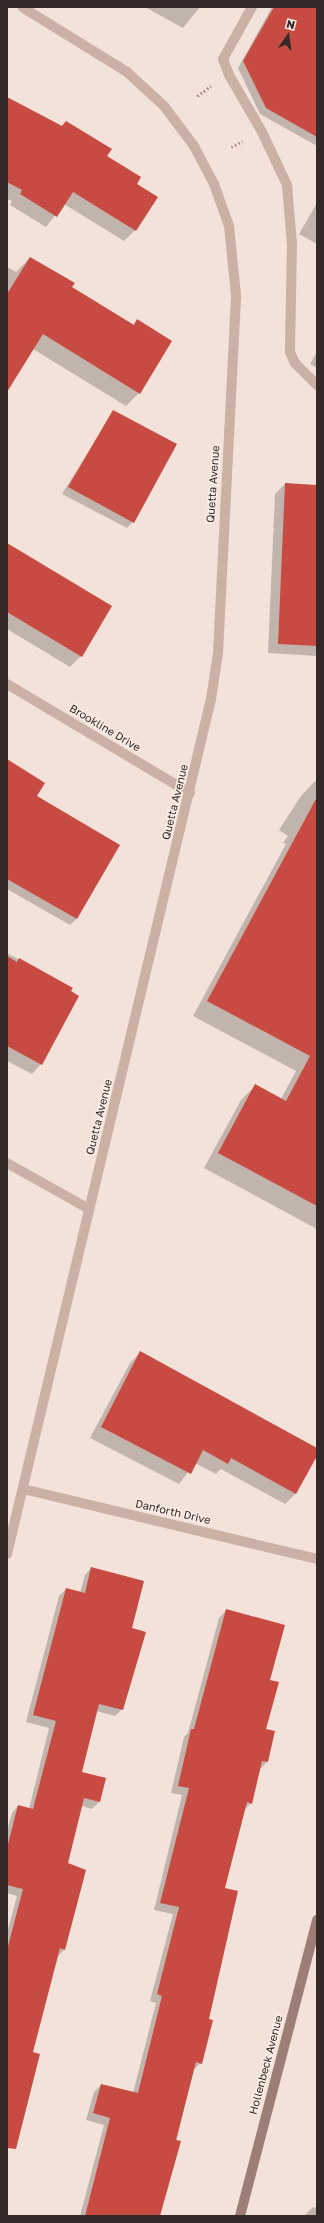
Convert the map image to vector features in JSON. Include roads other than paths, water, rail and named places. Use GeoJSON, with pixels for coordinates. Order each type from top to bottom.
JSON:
{"type":"FeatureCollection","features":[{"type":"Feature","properties":{"kind":"street","name":"Quetta Avenue"},"geometry":{"type":"LineString","coordinates":[[7,1554],[211,700],[218,653],[236,295],[229,226],[214,184],[194,146],[172,117],[127,72],[22,7]]}},
{"type":"Feature","properties":{"kind":"street"},"geometry":{"type":"LineString","coordinates":[[252,7],[222,59],[229,75],[262,132],[287,185],[292,244],[290,352],[295,363],[317,385]]}},
{"type":"Feature","properties":{"kind":"street","name":"Brookline Drive"},"geometry":{"type":"LineString","coordinates":[[7,684],[190,793]]}},
{"type":"Feature","properties":{"kind":"street"},"geometry":{"type":"LineString","coordinates":[[7,1164],[89,1209]]}},
{"type":"Feature","properties":{"kind":"street","name":"Danforth Drive"},"geometry":{"type":"LineString","coordinates":[[23,1489],[317,1559]]}},
{"type":"Feature","properties":{"kind":"street","name":"Hollenbeck Avenue"},"geometry":{"type":"LineString","coordinates":[[240,2216],[317,1920]]}}]}
